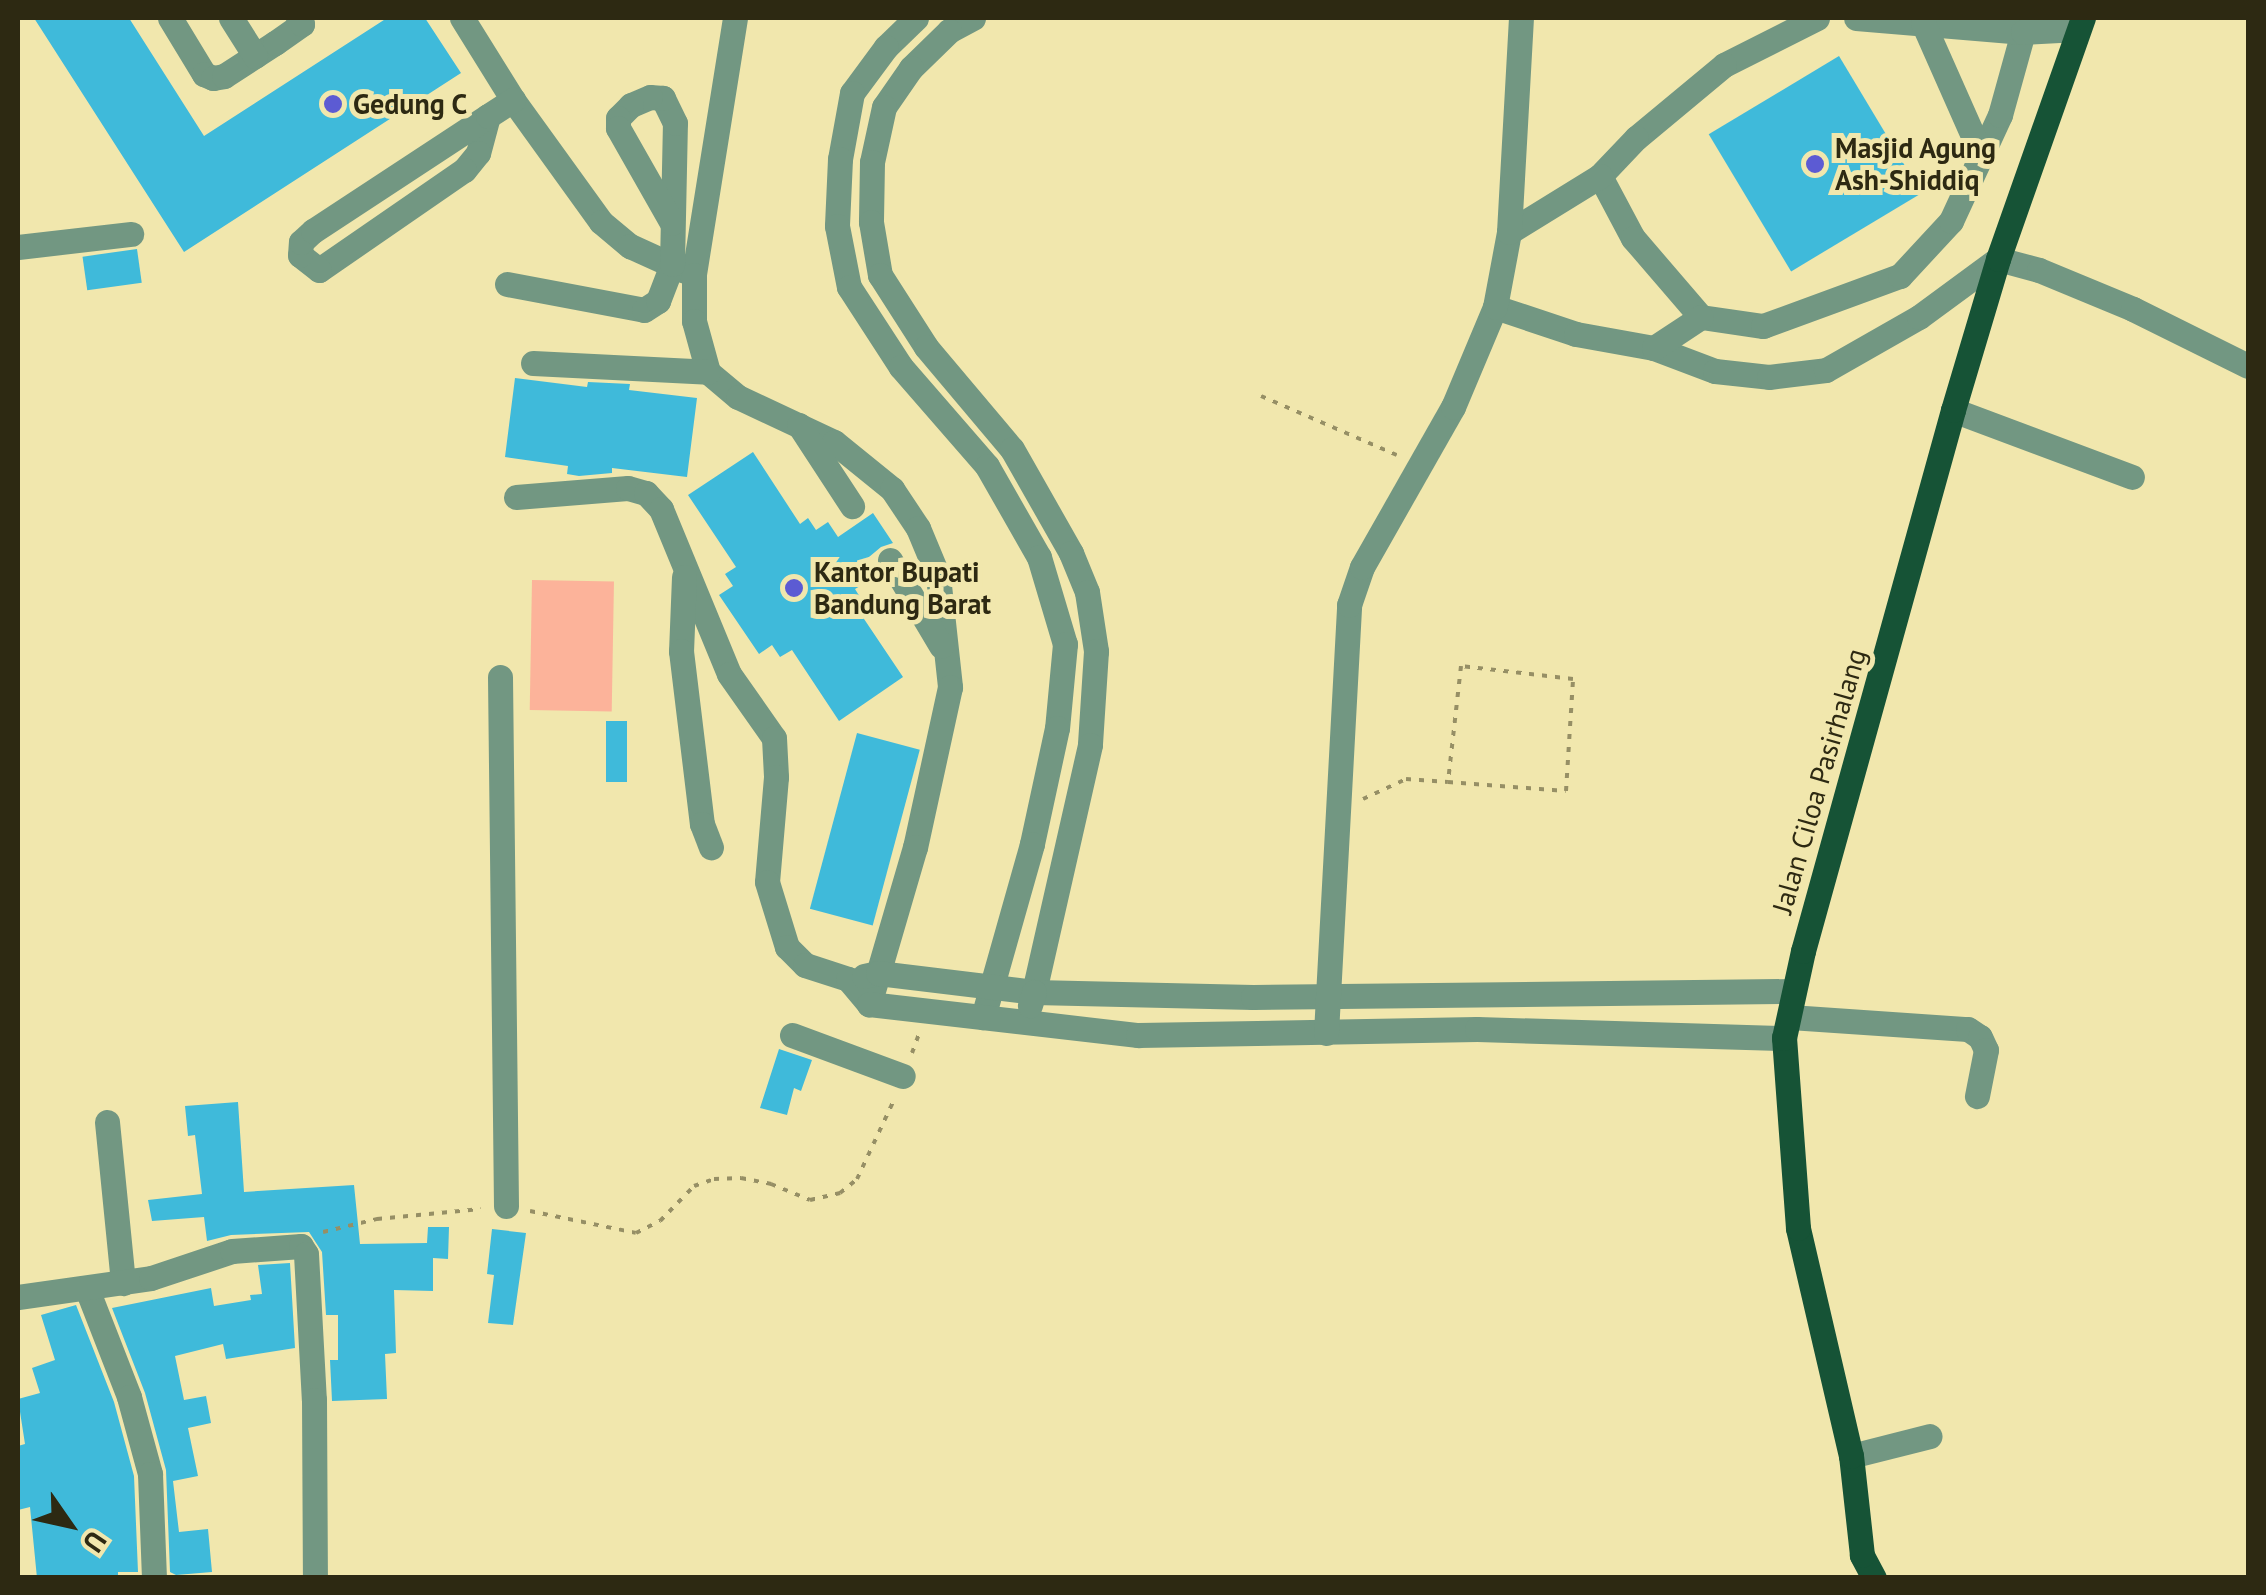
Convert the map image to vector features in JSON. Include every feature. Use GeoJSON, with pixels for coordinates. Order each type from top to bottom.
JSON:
{"type":"FeatureCollection","features":[{"type":"Feature","properties":{"kind":"main road","name":"Jalan Ciloa Pasirhalang"},"geometry":{"type":"LineString","coordinates":[[1874,1578],[1862,1555],[1852,1456],[1798,1228],[1789,1015],[1952,410],[1998,259],[2080,23]]}},
{"type":"Feature","properties":{"kind":"street"},"geometry":{"type":"LineString","coordinates":[[170,18],[204,74],[224,76],[304,20]]}},
{"type":"Feature","properties":{"kind":"street"},"geometry":{"type":"LineString","coordinates":[[231,18],[255,56]]}},
{"type":"Feature","properties":{"kind":"street"},"geometry":{"type":"LineString","coordinates":[[462,18],[513,100],[601,222],[630,246],[683,270]]}},
{"type":"Feature","properties":{"kind":"street"},"geometry":{"type":"LineString","coordinates":[[506,284],[644,310],[658,301],[683,270],[734,18]]}},
{"type":"Feature","properties":{"kind":"street"},"geometry":{"type":"LineString","coordinates":[[916,18],[886,48],[852,93],[840,159],[837,226],[849,287],[902,368],[987,466],[1039,558],[1065,644],[1053,747],[1032,844],[983,1016]]}},
{"type":"Feature","properties":{"kind":"street"},"geometry":{"type":"LineString","coordinates":[[974,18],[949,31],[911,68],[884,106],[872,162],[871,222],[880,275],[926,346],[1012,449],[1072,553],[1087,592],[1096,651],[1090,745],[1026,1019]]}},
{"type":"Feature","properties":{"kind":"street"},"geometry":{"type":"LineString","coordinates":[[1326,1034],[1349,605],[1362,567],[1453,407],[1495,306],[1510,232],[1520,18]]}},
{"type":"Feature","properties":{"kind":"street"},"geometry":{"type":"LineString","coordinates":[[1510,232],[1600,176],[1636,138],[1724,64],[1817,18]]}},
{"type":"Feature","properties":{"kind":"street"},"geometry":{"type":"LineString","coordinates":[[1856,18],[2023,32],[2080,23]]}},
{"type":"Feature","properties":{"kind":"street"},"geometry":{"type":"LineString","coordinates":[[1922,24],[1982,156]]}},
{"type":"Feature","properties":{"kind":"street"},"geometry":{"type":"LineString","coordinates":[[1600,176],[1633,238],[1701,317],[1763,326],[1900,276],[1950,221],[2000,115],[2023,32]]}},
{"type":"Feature","properties":{"kind":"street"},"geometry":{"type":"LineString","coordinates":[[488,116],[478,153],[464,170],[319,270],[300,255],[301,242],[314,231],[488,116],[513,100]]}},
{"type":"Feature","properties":{"kind":"street"},"geometry":{"type":"LineString","coordinates":[[672,222],[708,372]]}},
{"type":"Feature","properties":{"kind":"street"},"geometry":{"type":"LineString","coordinates":[[18,247],[131,234]]}},
{"type":"Feature","properties":{"kind":"street"},"geometry":{"type":"LineString","coordinates":[[1495,306],[1576,334],[1654,348],[1715,371],[1768,377],[1826,370],[1919,316],[1998,259],[2039,270],[2134,309],[2248,366]]}},
{"type":"Feature","properties":{"kind":"street"},"geometry":{"type":"LineString","coordinates":[[1654,348],[1701,317]]}},
{"type":"Feature","properties":{"kind":"street"},"geometry":{"type":"LineString","coordinates":[[533,363],[708,372],[738,396],[834,442],[892,490],[918,528],[938,576],[950,687],[915,847],[869,1004]]}},
{"type":"Feature","properties":{"kind":"street"},"geometry":{"type":"LineString","coordinates":[[1952,410],[2132,476]]}},
{"type":"Feature","properties":{"kind":"street"},"geometry":{"type":"LineString","coordinates":[[799,425],[852,506]]}},
{"type":"Feature","properties":{"kind":"street"},"geometry":{"type":"LineString","coordinates":[[516,497],[572,489],[628,488],[646,494],[661,510],[729,674],[774,738],[776,778],[767,882],[787,947],[805,964],[848,979],[878,973],[1034,992],[1329,996],[1789,1015],[1968,1028],[1980,1037],[1986,1050],[1978,1096]]}},
{"type":"Feature","properties":{"kind":"street"},"geometry":{"type":"LineString","coordinates":[[890,560],[947,654]]}},
{"type":"Feature","properties":{"kind":"street"},"geometry":{"type":"LineString","coordinates":[[684,566],[681,652],[702,824],[711,848]]}},
{"type":"Feature","properties":{"kind":"street"},"geometry":{"type":"LineString","coordinates":[[500,677],[506,1206]]}},
{"type":"Feature","properties":{"kind":"street"},"geometry":{"type":"LineString","coordinates":[[848,979],[869,1004],[1026,1019],[1138,1035],[1326,1034],[1789,1015]]}},
{"type":"Feature","properties":{"kind":"street"},"geometry":{"type":"LineString","coordinates":[[792,1035],[904,1076]]}},
{"type":"Feature","properties":{"kind":"street"},"geometry":{"type":"LineString","coordinates":[[107,1122],[123,1282]]}},
{"type":"Feature","properties":{"kind":"street"},"geometry":{"type":"LineString","coordinates":[[18,1297],[151,1278],[232,1251],[302,1246],[306,1254],[314,1400],[315,1578]]}},
{"type":"Feature","properties":{"kind":"street"},"geometry":{"type":"LineString","coordinates":[[87,1289],[134,1412],[150,1474],[154,1578]]}},
{"type":"Feature","properties":{"kind":"street"},"geometry":{"type":"LineString","coordinates":[[1852,1456],[1930,1436]]}},
{"type":"Feature","properties":{"kind":"path"},"geometry":{"type":"LineString","coordinates":[[1261,396],[1420,465]]}},
{"type":"Feature","properties":{"kind":"path"},"geometry":{"type":"LineString","coordinates":[[1338,810],[1406,779],[1566,791],[1573,679],[1461,666],[1448,782]]}},
{"type":"Feature","properties":{"kind":"path"},"geometry":{"type":"LineString","coordinates":[[302,1246],[325,1230],[377,1219],[506,1206],[636,1233],[660,1221],[694,1186],[714,1179],[741,1178],[771,1184],[810,1200],[840,1193],[857,1179],[872,1153],[928,1011]]}},
{"type":"Feature","properties":{"kind":"shaded area"},"geometry":{"type":"Polygon","coordinates":[[[532,580],[614,581],[612,711],[530,710],[532,580]]]}},
{"type":"Feature","properties":{"kind":"building","name":"Gedung C"},"geometry":{"type":"Polygon","coordinates":[[[34,18],[129,18],[204,136],[387,18],[425,18],[461,73],[184,252],[34,18]]]}},
{"type":"Feature","properties":{"kind":"building","name":"Masjid Agung Ash-Shiddiq"},"geometry":{"type":"Polygon","coordinates":[[[1839,56],[1921,193],[1791,271],[1709,134],[1839,56]]]}},
{"type":"Feature","properties":{"kind":"building"},"geometry":{"type":"Polygon","coordinates":[[[137,249],[142,283],[87,290],[83,257],[137,249]]]}},
{"type":"Feature","properties":{"kind":"building"},"geometry":{"type":"Polygon","coordinates":[[[515,378],[587,387],[588,382],[630,384],[629,390],[697,398],[687,477],[612,468],[612,473],[579,476],[567,474],[568,466],[505,457],[515,378]]]}},
{"type":"Feature","properties":{"kind":"building","name":"Kantor Bupati Bandung Barat"},"geometry":{"type":"Polygon","coordinates":[[[753,452],[800,524],[808,518],[816,530],[828,522],[838,537],[873,513],[893,543],[881,547],[857,567],[867,582],[855,589],[863,602],[856,607],[903,677],[839,721],[792,650],[780,657],[772,645],[759,654],[719,595],[733,586],[725,574],[736,567],[688,495],[753,452]]]}},
{"type":"Feature","properties":{"kind":"building"},"geometry":{"type":"Polygon","coordinates":[[[606,721],[627,721],[627,782],[606,782],[606,721]]]}},
{"type":"Feature","properties":{"kind":"building"},"geometry":{"type":"Polygon","coordinates":[[[857,733],[920,750],[873,926],[810,909],[857,733]]]}},
{"type":"Feature","properties":{"kind":"building"},"geometry":{"type":"Polygon","coordinates":[[[779,1049],[812,1060],[801,1091],[794,1088],[787,1115],[760,1108],[779,1049]]]}},
{"type":"Feature","properties":{"kind":"building"},"geometry":{"type":"Polygon","coordinates":[[[238,1102],[244,1192],[354,1185],[360,1244],[427,1243],[428,1227],[449,1227],[448,1259],[433,1258],[433,1291],[394,1290],[396,1353],[385,1354],[387,1399],[332,1401],[330,1360],[338,1360],[338,1315],[326,1315],[322,1252],[309,1232],[231,1235],[207,1241],[204,1217],[152,1221],[148,1200],[202,1194],[195,1135],[188,1136],[185,1106],[238,1102]]]}},
{"type":"Feature","properties":{"kind":"building"},"geometry":{"type":"Polygon","coordinates":[[[492,1229],[526,1233],[513,1325],[488,1323],[494,1275],[487,1274],[492,1229]]]}},
{"type":"Feature","properties":{"kind":"building"},"geometry":{"type":"Polygon","coordinates":[[[290,1263],[295,1348],[226,1359],[223,1344],[175,1356],[184,1400],[206,1396],[211,1423],[188,1428],[198,1476],[173,1481],[179,1532],[208,1529],[212,1572],[176,1575],[170,1572],[166,1470],[145,1393],[112,1308],[211,1288],[214,1306],[251,1300],[250,1295],[262,1294],[258,1265],[290,1263]]]}},
{"type":"Feature","properties":{"kind":"building"},"geometry":{"type":"Polygon","coordinates":[[[76,1305],[114,1402],[134,1476],[138,1572],[118,1572],[118,1578],[37,1578],[30,1507],[18,1510],[18,1446],[25,1444],[18,1399],[40,1393],[32,1368],[55,1360],[41,1315],[76,1305]]]}},
{"type":"Feature","properties":{"kind":"place","name":"Gedung C"},"geometry":{"type":"Point","coordinates":[333,104]}},
{"type":"Feature","properties":{"kind":"place","name":"Masjid Agung Ash-Shiddiq"},"geometry":{"type":"Point","coordinates":[1815,164]}},
{"type":"Feature","properties":{"kind":"place","name":"Kantor Bupati Bandung Barat"},"geometry":{"type":"Point","coordinates":[794,588]}}]}
